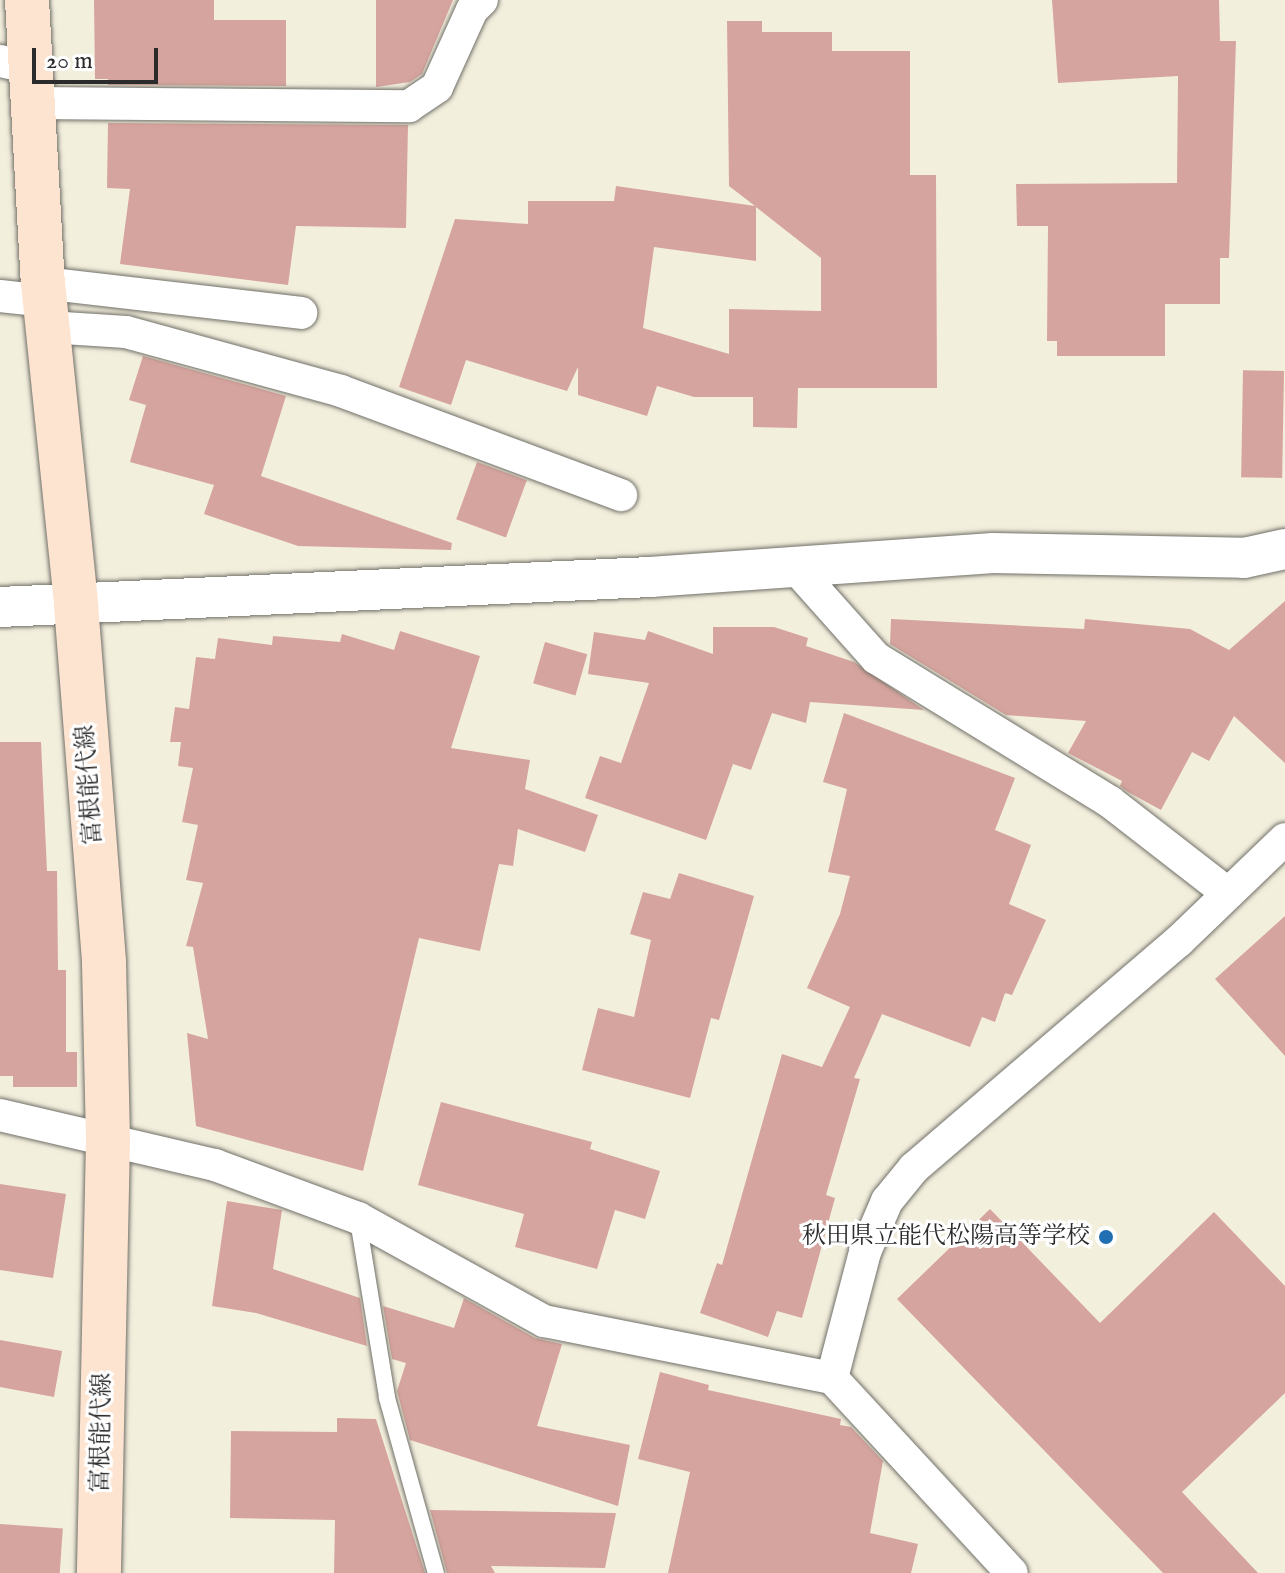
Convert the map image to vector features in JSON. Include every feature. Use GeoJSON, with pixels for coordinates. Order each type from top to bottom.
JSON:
{"type":"FeatureCollection","features":[{"type":"Feature","properties":{"kind":"main road","name":"富根能代線"},"geometry":{"type":"LineString","coordinates":[[27,0],[21,77],[76,605],[104,963],[108,1140],[99,1573]]}},
{"type":"Feature","properties":{"kind":"street"},"geometry":{"type":"LineString","coordinates":[[21,77],[409,106],[437,87],[472,10],[482,0]]}},
{"type":"Feature","properties":{"kind":"street"},"geometry":{"type":"LineString","coordinates":[[0,296],[45,304],[301,313]]}},
{"type":"Feature","properties":{"kind":"street"},"geometry":{"type":"LineString","coordinates":[[45,304],[126,332],[341,391],[621,495]]}},
{"type":"Feature","properties":{"kind":"street"},"geometry":{"type":"LineString","coordinates":[[0,607],[795,567],[993,553],[1244,558],[1285,549]]}},
{"type":"Feature","properties":{"kind":"street"},"geometry":{"type":"LineString","coordinates":[[795,567],[876,658],[1110,802],[1226,892]]}},
{"type":"Feature","properties":{"kind":"street"},"geometry":{"type":"LineString","coordinates":[[832,1378],[865,1252],[887,1201],[914,1168],[1179,941],[1226,892],[1285,839]]}},
{"type":"Feature","properties":{"kind":"street"},"geometry":{"type":"LineString","coordinates":[[0,1115],[215,1165],[358,1218],[544,1321],[832,1378],[1012,1573]]}},
{"type":"Feature","properties":{"kind":"lane"},"geometry":{"type":"LineString","coordinates":[[358,1218],[387,1398],[436,1573]]}},
{"type":"Feature","properties":{"kind":"building"},"geometry":{"type":"Polygon","coordinates":[[[94,0],[214,0],[214,20],[286,20],[286,86],[108,85],[108,79],[95,79],[94,0]]]}},
{"type":"Feature","properties":{"kind":"building"},"geometry":{"type":"Polygon","coordinates":[[[376,0],[453,0],[422,74],[410,82],[376,87],[376,0]]]}},
{"type":"Feature","properties":{"kind":"building"},"geometry":{"type":"Polygon","coordinates":[[[1052,0],[1219,0],[1220,41],[1236,41],[1229,258],[1220,258],[1220,304],[1165,304],[1165,356],[1057,356],[1057,341],[1047,341],[1048,226],[1017,226],[1016,184],[1177,183],[1178,76],[1058,83],[1052,0]]]}},
{"type":"Feature","properties":{"kind":"building"},"geometry":{"type":"Polygon","coordinates":[[[727,21],[762,21],[762,32],[832,32],[832,51],[910,51],[910,175],[936,175],[937,388],[798,388],[797,428],[753,427],[753,397],[694,397],[657,386],[647,416],[578,395],[578,367],[567,391],[466,360],[451,405],[399,387],[455,219],[528,224],[528,201],[614,201],[616,186],[755,206],[729,186],[727,21]],[[756,207],[756,261],[654,247],[643,328],[729,354],[729,309],[821,311],[821,258],[756,207]]]}},
{"type":"Feature","properties":{"kind":"building"},"geometry":{"type":"Polygon","coordinates":[[[108,123],[408,125],[406,228],[296,226],[288,285],[120,264],[130,189],[107,188],[108,123]]]}},
{"type":"Feature","properties":{"kind":"building"},"geometry":{"type":"Polygon","coordinates":[[[143,356],[286,396],[261,476],[452,543],[451,550],[298,546],[204,514],[214,485],[130,462],[146,405],[129,400],[143,356]]]}},
{"type":"Feature","properties":{"kind":"building"},"geometry":{"type":"Polygon","coordinates":[[[1243,370],[1284,371],[1282,478],[1241,477],[1243,370]]]}},
{"type":"Feature","properties":{"kind":"building"},"geometry":{"type":"Polygon","coordinates":[[[477,462],[527,480],[506,537],[456,519],[477,462]]]}},
{"type":"Feature","properties":{"kind":"building"},"geometry":{"type":"Polygon","coordinates":[[[1285,601],[1285,763],[1234,716],[1209,761],[1192,752],[1161,810],[1128,792],[1120,786],[1122,781],[1068,753],[1086,721],[1006,715],[890,644],[891,619],[1084,629],[1085,619],[1190,629],[1229,650],[1285,601]]]}},
{"type":"Feature","properties":{"kind":"building"},"geometry":{"type":"Polygon","coordinates":[[[713,627],[774,627],[808,638],[806,646],[854,662],[924,710],[810,702],[806,723],[772,713],[751,770],[733,764],[706,840],[585,798],[600,756],[621,763],[649,683],[588,674],[594,632],[645,640],[648,631],[713,654],[713,627]]]}},
{"type":"Feature","properties":{"kind":"building"},"geometry":{"type":"Polygon","coordinates":[[[400,631],[480,656],[451,748],[530,760],[525,789],[598,815],[585,852],[518,829],[513,866],[499,864],[480,951],[419,938],[363,1171],[196,1126],[187,1033],[208,1039],[193,947],[186,946],[203,883],[186,880],[198,825],[182,822],[193,768],[178,766],[181,742],[170,742],[175,707],[189,709],[196,657],[215,659],[218,638],[272,645],[273,636],[340,642],[342,634],[394,650],[400,631]]]}},
{"type":"Feature","properties":{"kind":"building"},"geometry":{"type":"Polygon","coordinates":[[[545,642],[587,654],[575,695],[533,683],[545,642]]]}},
{"type":"Feature","properties":{"kind":"building"},"geometry":{"type":"Polygon","coordinates":[[[844,713],[1015,778],[995,830],[1031,845],[1009,904],[1046,920],[1012,995],[1005,993],[995,1022],[982,1017],[970,1047],[882,1014],[854,1078],[860,1079],[826,1195],[835,1198],[802,1318],[777,1311],[768,1337],[700,1313],[717,1263],[722,1265],[782,1054],[822,1067],[850,1007],[807,988],[840,914],[850,876],[828,872],[847,789],[823,782],[844,713]]]}},
{"type":"Feature","properties":{"kind":"building"},"geometry":{"type":"Polygon","coordinates":[[[0,742],[41,742],[47,871],[57,871],[58,970],[66,970],[66,1052],[77,1052],[77,1087],[13,1087],[13,1076],[0,1076],[0,742]]]}},
{"type":"Feature","properties":{"kind":"building"},"geometry":{"type":"Polygon","coordinates":[[[679,873],[754,896],[719,1020],[711,1018],[690,1098],[582,1070],[598,1008],[634,1017],[651,940],[630,934],[643,892],[670,899],[679,873]]]}},
{"type":"Feature","properties":{"kind":"building"},"geometry":{"type":"Polygon","coordinates":[[[1285,916],[1285,1056],[1215,979],[1285,916]]]}},
{"type":"Feature","properties":{"kind":"building"},"geometry":{"type":"Polygon","coordinates":[[[441,1102],[592,1142],[590,1149],[660,1171],[645,1219],[615,1210],[597,1269],[515,1247],[524,1214],[418,1185],[441,1102]]]}},
{"type":"Feature","properties":{"kind":"building"},"geometry":{"type":"Polygon","coordinates":[[[0,1184],[66,1194],[53,1278],[0,1270],[0,1184]]]}},
{"type":"Feature","properties":{"kind":"building"},"geometry":{"type":"Polygon","coordinates":[[[227,1201],[282,1210],[273,1269],[360,1298],[367,1346],[256,1313],[212,1306],[227,1201]]]}},
{"type":"Feature","properties":{"kind":"building"},"geometry":{"type":"Polygon","coordinates":[[[990,1209],[1100,1323],[1214,1212],[1285,1286],[1285,1393],[1182,1492],[1258,1573],[1163,1573],[897,1299],[990,1209]]]}},
{"type":"Feature","properties":{"kind":"building"},"geometry":{"type":"Polygon","coordinates":[[[464,1298],[535,1338],[562,1344],[537,1426],[630,1445],[618,1506],[410,1440],[397,1391],[406,1363],[392,1359],[383,1306],[454,1328],[464,1298]]]}},
{"type":"Feature","properties":{"kind":"building"},"geometry":{"type":"Polygon","coordinates":[[[0,1340],[62,1351],[54,1397],[0,1387],[0,1340]]]}},
{"type":"Feature","properties":{"kind":"building"},"geometry":{"type":"Polygon","coordinates":[[[660,1372],[709,1385],[708,1390],[841,1419],[840,1425],[851,1427],[883,1461],[870,1533],[918,1544],[911,1573],[668,1573],[690,1472],[638,1459],[660,1372]]]}},
{"type":"Feature","properties":{"kind":"building"},"geometry":{"type":"Polygon","coordinates":[[[337,1418],[376,1419],[425,1573],[334,1573],[335,1520],[230,1518],[231,1431],[337,1432],[337,1418]]]}},
{"type":"Feature","properties":{"kind":"building"},"geometry":{"type":"Polygon","coordinates":[[[430,1510],[616,1513],[605,1568],[491,1566],[495,1573],[447,1573],[430,1510]]]}},
{"type":"Feature","properties":{"kind":"building"},"geometry":{"type":"Polygon","coordinates":[[[0,1524],[63,1528],[60,1573],[0,1573],[0,1524]]]}},
{"type":"Feature","properties":{"kind":"place","name":"秋田県立能代松陽高等学校"},"geometry":{"type":"Point","coordinates":[1106,1237]}}]}
